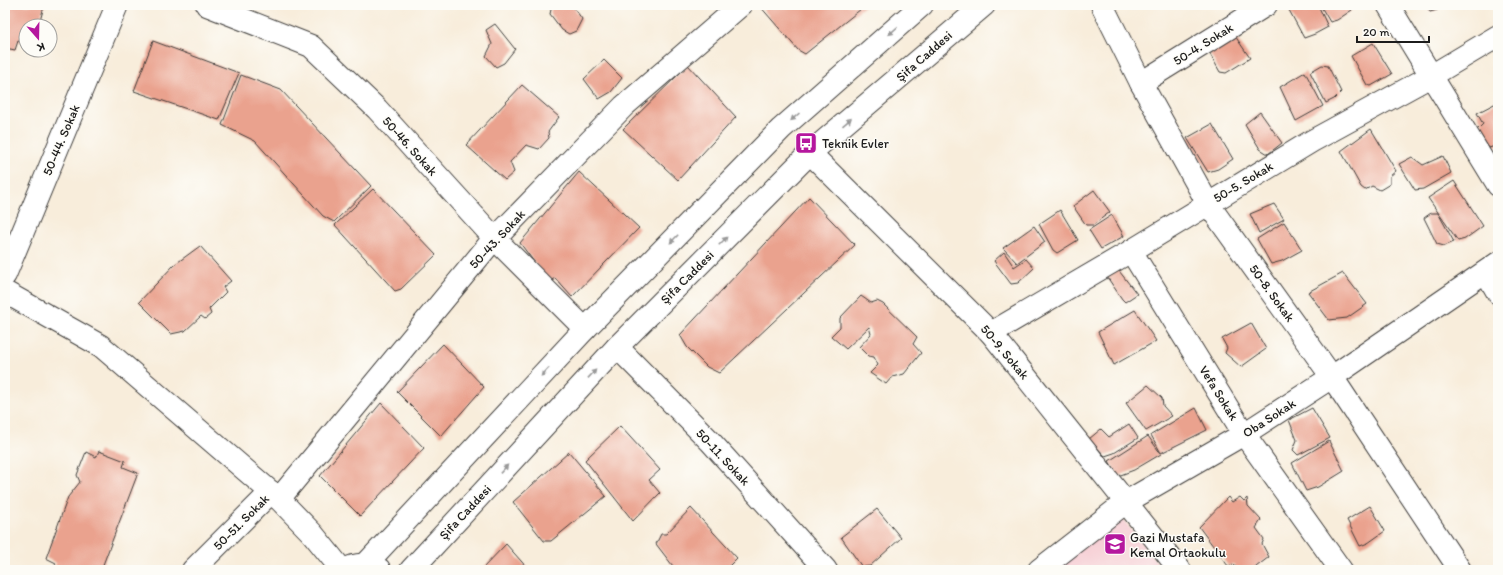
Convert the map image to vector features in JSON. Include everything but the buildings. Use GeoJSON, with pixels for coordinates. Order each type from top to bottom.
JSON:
{"type":"FeatureCollection","features":[{"type":"Feature","properties":{"kind":"street","name":"50-44. Sokak"},"geometry":{"type":"LineString","coordinates":[[5,275],[117,5]]}},
{"type":"Feature","properties":{"kind":"street","name":"50-46. Sokak"},"geometry":{"type":"LineString","coordinates":[[207,5],[311,46],[377,109],[495,239],[585,329]]}},
{"type":"Feature","properties":{"kind":"street","name":"50-43. Sokak"},"geometry":{"type":"LineString","coordinates":[[275,495],[495,239],[624,106],[741,5]]}},
{"type":"Feature","properties":{"kind":"street"},"geometry":{"type":"LineString","coordinates":[[5,292],[101,346],[275,495],[312,533],[343,570],[356,564],[373,567],[585,329],[781,129],[922,5]]}},
{"type":"Feature","properties":{"kind":"street","name":"Şifa Caddesi"},"geometry":{"type":"LineString","coordinates":[[411,570],[617,347],[810,153],[984,5]]}},
{"type":"Feature","properties":{"kind":"street","name":"50-8. Sokak"},"geometry":{"type":"LineString","coordinates":[[1102,5],[1141,83],[1208,204],[1332,377],[1460,570]]}},
{"type":"Feature","properties":{"kind":"street","name":"50-4. Sokak"},"geometry":{"type":"LineString","coordinates":[[1141,83],[1266,5]]}},
{"type":"Feature","properties":{"kind":"street"},"geometry":{"type":"LineString","coordinates":[[1388,5],[1498,185]]}},
{"type":"Feature","properties":{"kind":"street","name":"50-5. Sokak"},"geometry":{"type":"LineString","coordinates":[[991,333],[1131,251],[1312,141],[1431,76],[1498,36]]}},
{"type":"Feature","properties":{"kind":"street","name":"50-9. Sokak"},"geometry":{"type":"LineString","coordinates":[[810,153],[991,333],[1180,570]]}},
{"type":"Feature","properties":{"kind":"street","name":"Vefa Sokak"},"geometry":{"type":"LineString","coordinates":[[1131,251],[1244,434],[1341,570]]}},
{"type":"Feature","properties":{"kind":"street"},"geometry":{"type":"LineString","coordinates":[[1492,268],[1498,293]]}},
{"type":"Feature","properties":{"kind":"street","name":"Oba Sokak"},"geometry":{"type":"LineString","coordinates":[[1039,570],[1126,502],[1244,434],[1332,377],[1492,268]]}},
{"type":"Feature","properties":{"kind":"street","name":"50-11. Sokak"},"geometry":{"type":"LineString","coordinates":[[617,347],[710,441],[826,570]]}},
{"type":"Feature","properties":{"kind":"street","name":"50-51. Sokak"},"geometry":{"type":"LineString","coordinates":[[193,570],[275,495]]}},
{"type":"Feature","properties":{"kind":"shaded area","name":"Gazi Mustafa Kemal Ortaokulu"},"geometry":{"type":"Polygon","coordinates":[[[1121,517],[1163,570],[1054,570],[1121,517]]]}},
{"type":"Feature","properties":{"kind":"place","name":"Teknik Evler"},"geometry":{"type":"Point","coordinates":[806,143]}},
{"type":"Feature","properties":{"kind":"place","name":"Gazi Mustafa Kemal Ortaokulu"},"geometry":{"type":"Point","coordinates":[1115,544]}}]}
